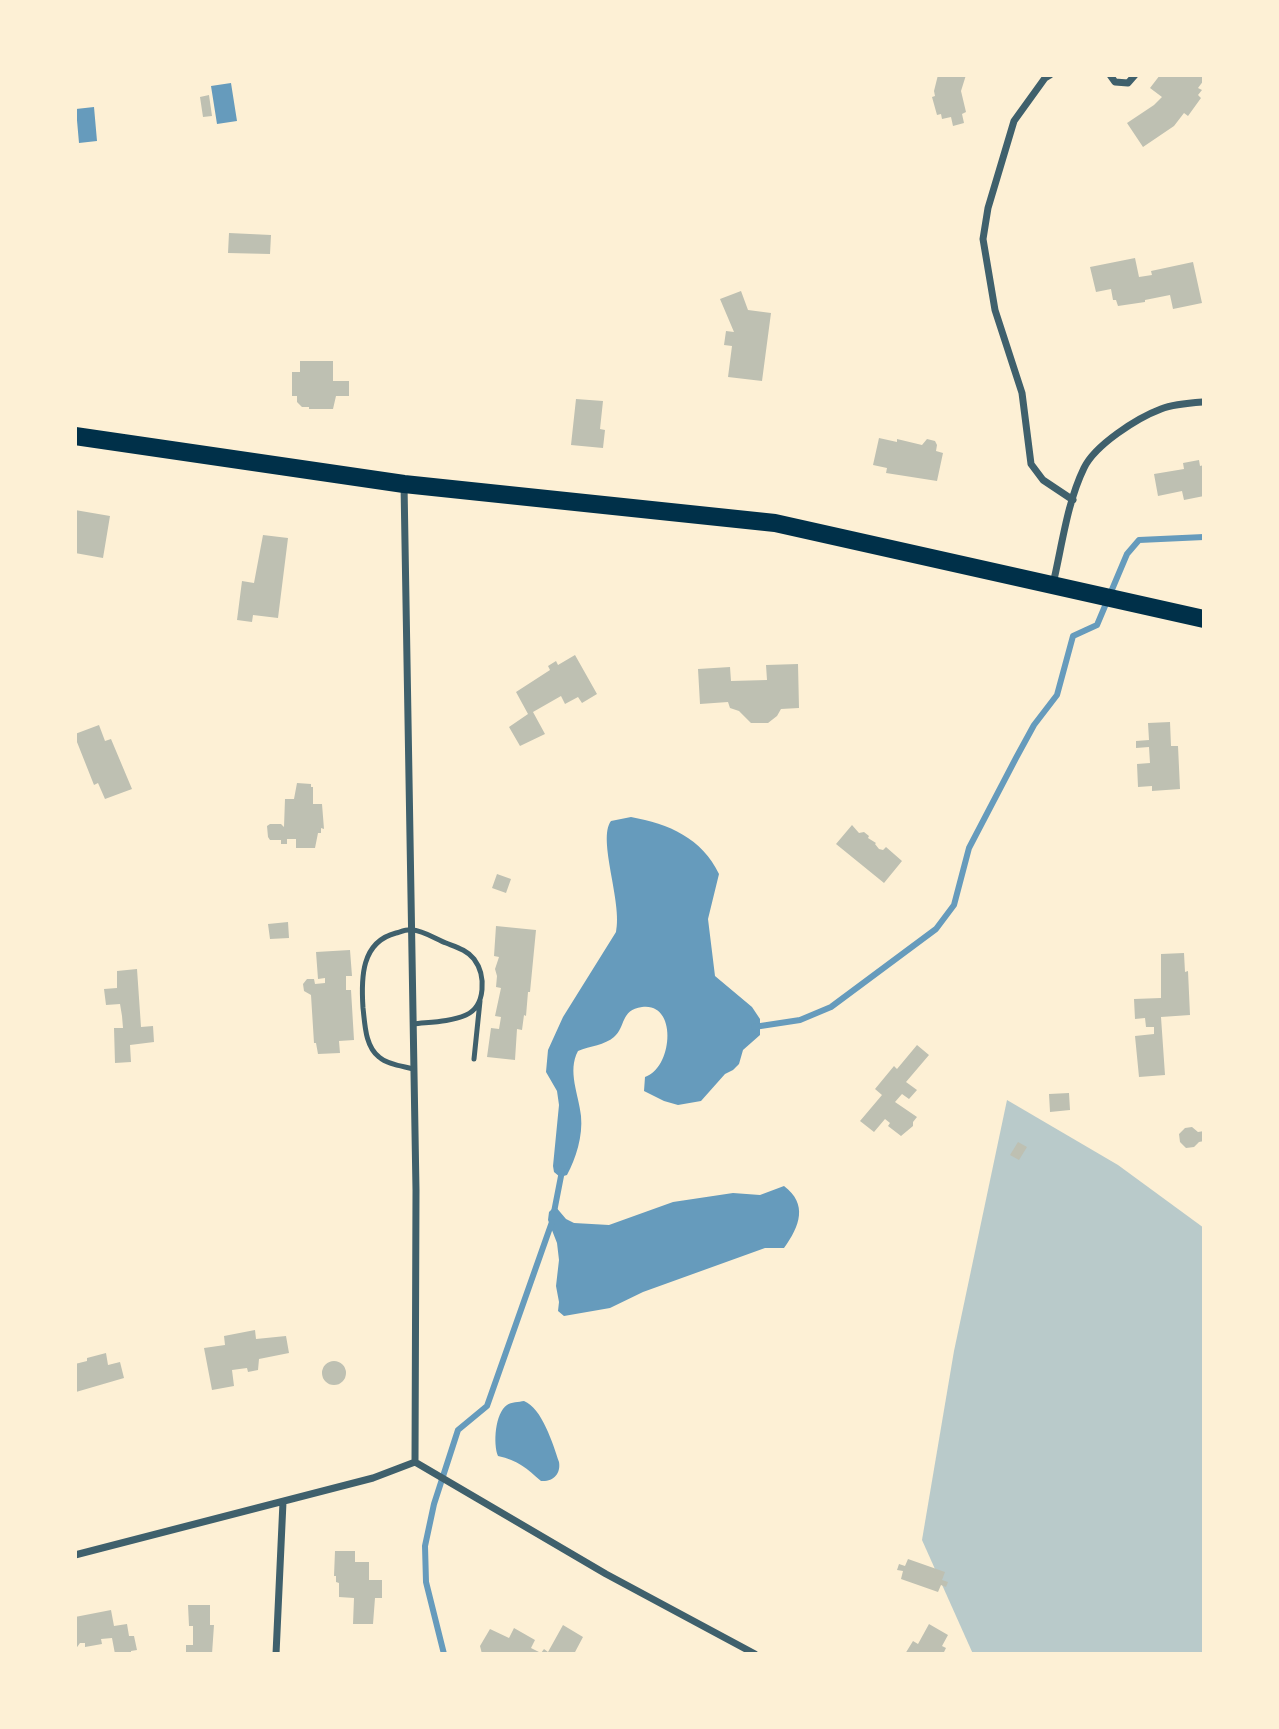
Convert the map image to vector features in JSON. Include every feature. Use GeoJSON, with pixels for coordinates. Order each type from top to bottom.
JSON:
{"type":"FeatureCollection","features":[{"type":"Feature","properties":{"kind":"main road"},"geometry":{"type":"LineString","coordinates":[[75,436],[404,484],[775,523],[1204,619]]}},
{"type":"Feature","properties":{"kind":"street"},"geometry":{"type":"LineString","coordinates":[[1050,75],[1014,121],[988,208],[984,239],[995,310],[1022,393],[1031,464],[1043,480],[1073,500]]}},
{"type":"Feature","properties":{"kind":"street"},"geometry":{"type":"LineString","coordinates":[[1110,75],[1115,82],[1128,83],[1135,75]]}},
{"type":"Feature","properties":{"kind":"street"},"geometry":{"type":"LineString","coordinates":[[1053,584],[1073,500],[1085,466],[1106,443],[1146,416],[1163,408],[1204,402]]}},
{"type":"Feature","properties":{"kind":"street"},"geometry":{"type":"LineString","coordinates":[[404,484],[416,1190],[415,1462]]}},
{"type":"Feature","properties":{"kind":"street"},"geometry":{"type":"LineString","coordinates":[[415,1462],[606,1574],[755,1654]]}},
{"type":"Feature","properties":{"kind":"street"},"geometry":{"type":"LineString","coordinates":[[75,1555],[373,1478],[415,1462]]}},
{"type":"Feature","properties":{"kind":"street"},"geometry":{"type":"LineString","coordinates":[[276,1654],[283,1502]]}},
{"type":"Feature","properties":{"kind":"lane"},"geometry":{"type":"LineString","coordinates":[[414,1069],[388,1063],[373,1050],[366,1036],[362,989],[363,967],[375,943],[387,936],[412,930],[465,950],[474,959],[483,988],[474,1059]]}},
{"type":"Feature","properties":{"kind":"lane"},"geometry":{"type":"LineString","coordinates":[[414,1024],[469,1014],[480,1001]]}},
{"type":"Feature","properties":{"kind":"shaded area"},"geometry":{"type":"Polygon","coordinates":[[[1007,1100],[1118,1165],[1204,1228],[1204,1654],[973,1654],[922,1540],[954,1351],[1007,1100]]]}},
{"type":"Feature","properties":{"kind":"water"},"geometry":{"type":"Polygon","coordinates":[[[231,83],[237,121],[217,124],[211,86],[231,83]]]}},
{"type":"Feature","properties":{"kind":"water"},"geometry":{"type":"Polygon","coordinates":[[[94,107],[97,141],[79,143],[76,109],[94,107]]]}},
{"type":"Feature","properties":{"kind":"water"},"geometry":{"type":"Polygon","coordinates":[[[631,817],[658,824],[683,835],[694,842],[712,862],[719,874],[708,919],[715,976],[752,1007],[760,1019],[760,1035],[743,1050],[739,1064],[725,1074],[701,1101],[678,1105],[644,1091],[645,1077],[661,1062],[666,1050],[666,1025],[662,1015],[654,1008],[642,1007],[630,1012],[618,1033],[610,1040],[578,1051],[574,1075],[581,1116],[580,1139],[567,1175],[560,1177],[554,1172],[553,1166],[559,1105],[557,1091],[546,1072],[548,1050],[563,1017],[616,932],[616,905],[608,856],[607,830],[611,821],[631,817]]]}},
{"type":"Feature","properties":{"kind":"water"},"geometry":{"type":"Polygon","coordinates":[[[784,1186],[796,1200],[799,1216],[794,1232],[784,1248],[765,1248],[643,1292],[610,1308],[564,1316],[558,1311],[556,1286],[559,1260],[557,1243],[548,1220],[549,1212],[555,1206],[566,1219],[574,1223],[609,1225],[673,1202],[733,1193],[760,1195],[784,1186]]]}},
{"type":"Feature","properties":{"kind":"water"},"geometry":{"type":"Polygon","coordinates":[[[524,1401],[541,1419],[559,1462],[557,1474],[552,1479],[541,1481],[517,1463],[498,1456],[496,1451],[495,1437],[503,1409],[509,1404],[524,1401]]]}},
{"type":"Feature","properties":{"kind":"building"},"geometry":{"type":"Polygon","coordinates":[[[938,75],[966,75],[961,91],[966,112],[962,114],[964,123],[953,126],[951,117],[942,119],[941,114],[937,115],[932,97],[935,96],[938,75]]]}},
{"type":"Feature","properties":{"kind":"building"},"geometry":{"type":"Polygon","coordinates":[[[1160,75],[1204,75],[1198,88],[1202,90],[1198,95],[1201,98],[1188,116],[1184,113],[1174,126],[1143,147],[1127,123],[1162,97],[1150,88],[1160,75]]]}},
{"type":"Feature","properties":{"kind":"building"},"geometry":{"type":"Polygon","coordinates":[[[209,95],[212,116],[203,117],[200,97],[209,95]]]}},
{"type":"Feature","properties":{"kind":"building"},"geometry":{"type":"Polygon","coordinates":[[[229,233],[271,235],[270,254],[228,253],[229,233]]]}},
{"type":"Feature","properties":{"kind":"building"},"geometry":{"type":"Polygon","coordinates":[[[1135,258],[1139,277],[1152,275],[1151,271],[1193,262],[1202,303],[1173,309],[1170,295],[1118,306],[1116,300],[1113,300],[1111,289],[1096,292],[1090,267],[1135,258]]]}},
{"type":"Feature","properties":{"kind":"building"},"geometry":{"type":"Polygon","coordinates":[[[741,291],[748,310],[771,313],[762,381],[728,377],[732,346],[724,345],[726,331],[734,332],[720,299],[741,291]]]}},
{"type":"Feature","properties":{"kind":"building"},"geometry":{"type":"Polygon","coordinates":[[[300,361],[333,361],[333,381],[349,381],[349,396],[336,396],[333,409],[302,407],[297,402],[297,396],[292,396],[292,372],[300,372],[300,361]]]}},
{"type":"Feature","properties":{"kind":"building"},"geometry":{"type":"Polygon","coordinates":[[[576,399],[603,401],[600,429],[605,430],[603,448],[571,445],[576,399]]]}},
{"type":"Feature","properties":{"kind":"building"},"geometry":{"type":"Polygon","coordinates":[[[879,438],[922,445],[927,439],[935,441],[936,451],[943,453],[937,481],[886,473],[887,468],[873,465],[879,438]]]}},
{"type":"Feature","properties":{"kind":"building"},"geometry":{"type":"Polygon","coordinates":[[[1199,460],[1200,466],[1204,465],[1204,496],[1184,500],[1182,491],[1158,496],[1154,474],[1184,469],[1183,463],[1199,460]]]}},
{"type":"Feature","properties":{"kind":"building"},"geometry":{"type":"Polygon","coordinates":[[[75,510],[110,516],[103,558],[75,553],[75,510]]]}},
{"type":"Feature","properties":{"kind":"building"},"geometry":{"type":"Polygon","coordinates":[[[263,535],[288,538],[278,618],[253,615],[252,622],[237,620],[242,581],[254,583],[263,535]]]}},
{"type":"Feature","properties":{"kind":"building"},"geometry":{"type":"Polygon","coordinates":[[[575,655],[597,694],[582,703],[578,697],[565,704],[561,696],[533,712],[545,734],[520,746],[509,727],[528,714],[516,692],[550,670],[548,666],[556,661],[558,665],[575,655]]]}},
{"type":"Feature","properties":{"kind":"building"},"geometry":{"type":"Polygon","coordinates":[[[798,664],[799,708],[781,709],[768,723],[751,723],[739,711],[730,708],[728,702],[700,704],[698,669],[730,667],[731,681],[767,680],[766,665],[798,664]]]}},
{"type":"Feature","properties":{"kind":"building"},"geometry":{"type":"Polygon","coordinates":[[[1170,722],[1171,746],[1178,746],[1180,789],[1152,791],[1152,786],[1138,787],[1137,764],[1150,763],[1149,747],[1136,748],[1136,741],[1149,740],[1148,723],[1170,722]]]}},
{"type":"Feature","properties":{"kind":"building"},"geometry":{"type":"Polygon","coordinates":[[[99,725],[105,741],[111,739],[132,789],[105,799],[98,783],[94,785],[75,737],[75,734],[99,725]]]}},
{"type":"Feature","properties":{"kind":"building"},"geometry":{"type":"Polygon","coordinates":[[[297,783],[311,784],[313,804],[322,804],[324,829],[321,828],[321,833],[318,833],[315,848],[296,848],[296,839],[287,839],[287,844],[281,844],[281,840],[270,840],[268,837],[267,826],[270,824],[281,824],[284,827],[285,799],[294,799],[297,783]]]}},
{"type":"Feature","properties":{"kind":"building"},"geometry":{"type":"Polygon","coordinates":[[[852,825],[859,833],[864,832],[869,836],[879,849],[886,847],[902,861],[884,883],[836,844],[852,825]]]}},
{"type":"Feature","properties":{"kind":"building"},"geometry":{"type":"Polygon","coordinates":[[[497,874],[511,879],[506,893],[492,888],[497,874]]]}},
{"type":"Feature","properties":{"kind":"building"},"geometry":{"type":"Polygon","coordinates":[[[288,922],[289,938],[270,939],[268,924],[288,922]]]}},
{"type":"Feature","properties":{"kind":"building"},"geometry":{"type":"Polygon","coordinates":[[[496,926],[536,930],[530,992],[522,1030],[517,1029],[515,1060],[487,1057],[491,1028],[499,1029],[501,1017],[495,1016],[501,988],[496,987],[495,969],[499,957],[494,956],[496,926]]]}},
{"type":"Feature","properties":{"kind":"building"},"geometry":{"type":"Polygon","coordinates":[[[350,950],[352,976],[346,976],[346,990],[351,990],[354,1040],[339,1041],[340,1053],[318,1054],[314,1043],[311,995],[304,991],[303,984],[307,979],[314,979],[315,984],[325,983],[325,978],[318,979],[316,952],[350,950]]]}},
{"type":"Feature","properties":{"kind":"building"},"geometry":{"type":"Polygon","coordinates":[[[1184,953],[1185,972],[1188,971],[1190,1015],[1161,1017],[1165,1075],[1139,1077],[1135,1036],[1154,1034],[1154,1027],[1146,1027],[1145,1018],[1135,1019],[1134,999],[1161,998],[1161,954],[1184,953]]]}},
{"type":"Feature","properties":{"kind":"building"},"geometry":{"type":"Polygon","coordinates":[[[137,969],[141,1027],[153,1026],[154,1042],[130,1045],[131,1062],[115,1063],[114,1028],[123,1028],[122,1016],[120,1004],[106,1005],[104,989],[117,988],[117,971],[137,969]]]}},
{"type":"Feature","properties":{"kind":"building"},"geometry":{"type":"Polygon","coordinates":[[[917,1045],[929,1055],[906,1082],[917,1090],[909,1099],[902,1094],[895,1102],[917,1117],[913,1126],[901,1136],[888,1126],[890,1123],[885,1119],[874,1132],[860,1121],[882,1095],[875,1089],[894,1066],[897,1069],[917,1045]]]}},
{"type":"Feature","properties":{"kind":"building"},"geometry":{"type":"Polygon","coordinates":[[[1069,1093],[1070,1110],[1050,1112],[1049,1094],[1069,1093]]]}},
{"type":"Feature","properties":{"kind":"building"},"geometry":{"type":"Polygon","coordinates":[[[1192,1127],[1198,1132],[1204,1131],[1204,1141],[1186,1148],[1180,1142],[1179,1134],[1185,1128],[1192,1127]]]}},
{"type":"Feature","properties":{"kind":"building"},"geometry":{"type":"Polygon","coordinates":[[[1018,1142],[1027,1147],[1019,1160],[1010,1155],[1018,1142]]]}},
{"type":"Feature","properties":{"kind":"building"},"geometry":{"type":"Polygon","coordinates":[[[255,1330],[256,1339],[286,1336],[289,1353],[259,1359],[258,1370],[232,1370],[234,1386],[212,1390],[204,1348],[225,1345],[224,1336],[255,1330]]]}},
{"type":"Feature","properties":{"kind":"building"},"geometry":{"type":"Polygon","coordinates":[[[106,1353],[108,1365],[120,1362],[124,1378],[76,1392],[75,1364],[106,1353]]]}},
{"type":"Feature","properties":{"kind":"building"},"geometry":{"type":"Polygon","coordinates":[[[334,1361],[342,1365],[346,1373],[342,1381],[334,1385],[326,1381],[322,1373],[326,1365],[334,1361]]]}},
{"type":"Feature","properties":{"kind":"building"},"geometry":{"type":"Polygon","coordinates":[[[335,1551],[355,1551],[355,1562],[369,1562],[369,1580],[382,1580],[382,1598],[375,1598],[373,1624],[353,1624],[354,1598],[339,1597],[339,1583],[334,1576],[335,1551]]]}},
{"type":"Feature","properties":{"kind":"building"},"geometry":{"type":"Polygon","coordinates":[[[908,1559],[945,1572],[942,1580],[948,1582],[946,1587],[941,1585],[938,1592],[901,1579],[903,1571],[897,1570],[899,1564],[905,1566],[908,1559]]]}},
{"type":"Feature","properties":{"kind":"building"},"geometry":{"type":"Polygon","coordinates":[[[188,1605],[210,1605],[210,1625],[214,1625],[212,1654],[186,1654],[186,1645],[193,1645],[193,1626],[189,1626],[188,1605]]]}},
{"type":"Feature","properties":{"kind":"building"},"geometry":{"type":"Polygon","coordinates":[[[111,1610],[114,1626],[127,1624],[129,1636],[134,1636],[137,1650],[131,1651],[131,1654],[115,1654],[112,1638],[101,1639],[102,1644],[85,1647],[85,1643],[80,1643],[75,1650],[75,1617],[111,1610]]]}},
{"type":"Feature","properties":{"kind":"building"},"geometry":{"type":"Polygon","coordinates":[[[929,1624],[948,1635],[942,1646],[946,1648],[943,1654],[905,1654],[913,1641],[918,1644],[929,1624]]]}},
{"type":"Feature","properties":{"kind":"building"},"geometry":{"type":"Polygon","coordinates":[[[563,1625],[583,1637],[574,1654],[482,1654],[480,1646],[490,1629],[509,1638],[514,1628],[535,1640],[531,1648],[541,1653],[544,1649],[548,1652],[563,1625]]]}},
{"type":"Feature","properties":{"kind":"waterway"},"geometry":{"type":"LineString","coordinates":[[754,1027],[800,1020],[831,1007],[936,929],[954,905],[969,848],[1034,725],[1057,695],[1073,636],[1097,625],[1127,554],[1139,540],[1204,537]]}},
{"type":"Feature","properties":{"kind":"waterway"},"geometry":{"type":"LineString","coordinates":[[554,1212],[562,1171]]}},
{"type":"Feature","properties":{"kind":"waterway"},"geometry":{"type":"LineString","coordinates":[[444,1654],[426,1582],[425,1546],[434,1504],[458,1430],[487,1406],[552,1222]]}}]}
